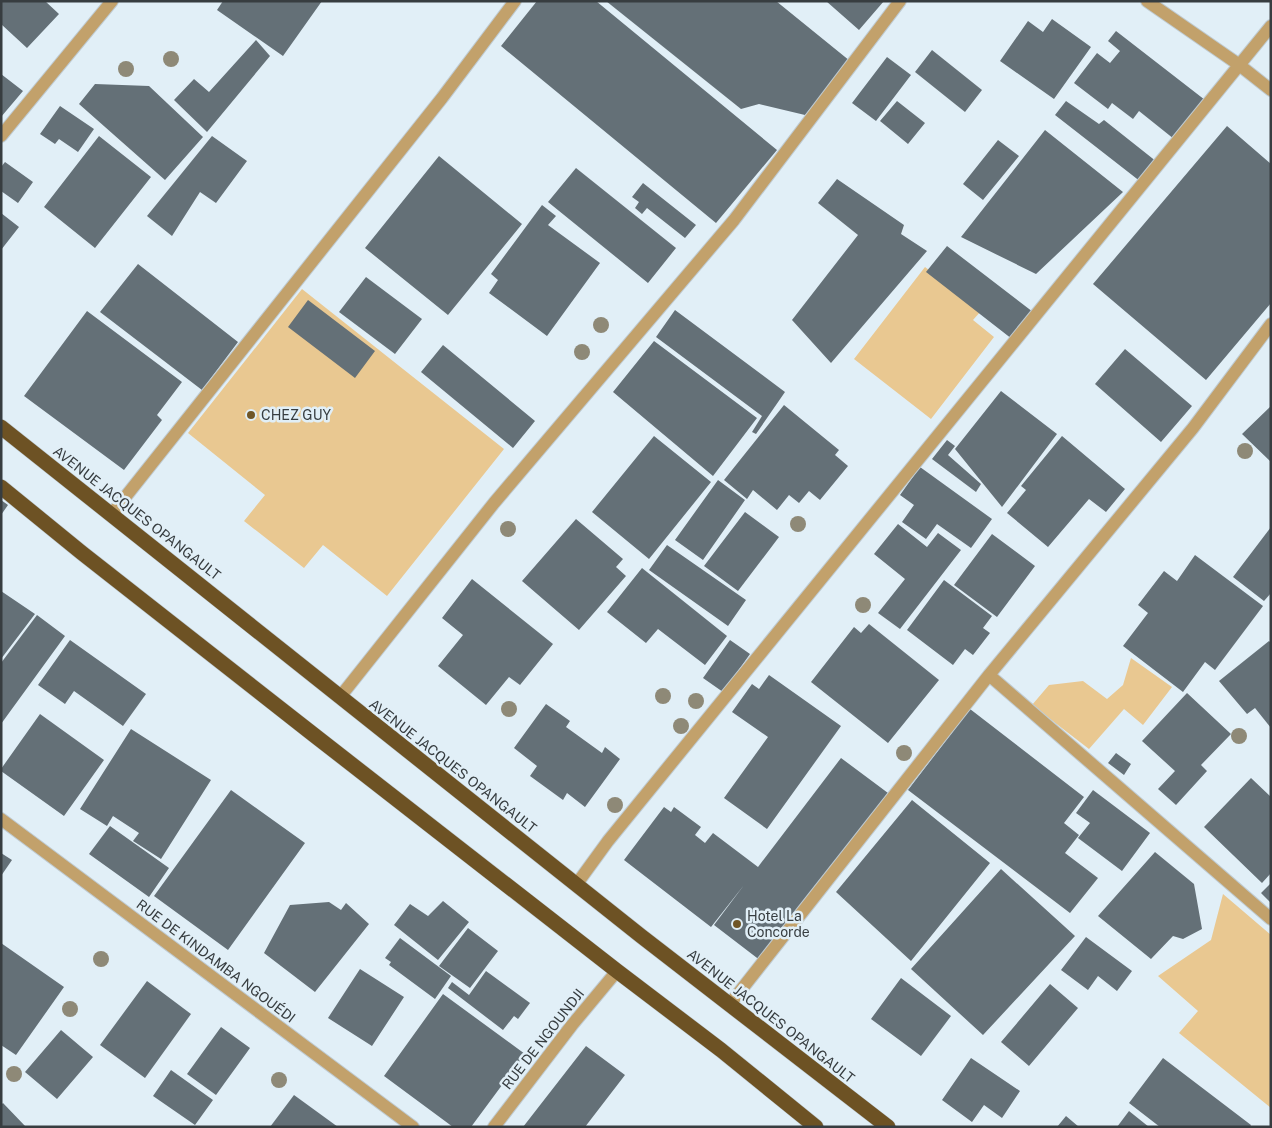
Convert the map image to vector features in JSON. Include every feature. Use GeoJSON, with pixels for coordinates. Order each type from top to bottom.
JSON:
{"type":"FeatureCollection","features":[{"type":"Feature","properties":{"kind":"highway","name":"AVENUE JACQUES OPANGAULT"},"geometry":{"type":"LineString","coordinates":[[1,427],[576,885],[888,1127]]}},
{"type":"Feature","properties":{"kind":"highway"},"geometry":{"type":"LineString","coordinates":[[1,487],[90,559],[617,971],[721,1050],[816,1127]]}},
{"type":"Feature","properties":{"kind":"street"},"geometry":{"type":"LineString","coordinates":[[1,136],[112,1]]}},
{"type":"Feature","properties":{"kind":"street"},"geometry":{"type":"LineString","coordinates":[[112,515],[442,98],[515,1]]}},
{"type":"Feature","properties":{"kind":"street"},"geometry":{"type":"LineString","coordinates":[[340,697],[494,503],[734,220],[900,1]]}},
{"type":"Feature","properties":{"kind":"street"},"geometry":{"type":"LineString","coordinates":[[1147,1],[1238,64],[1271,90]]}},
{"type":"Feature","properties":{"kind":"street"},"geometry":{"type":"LineString","coordinates":[[576,885],[614,834],[1238,64],[1271,26]]}},
{"type":"Feature","properties":{"kind":"street"},"geometry":{"type":"LineString","coordinates":[[730,1004],[988,675],[1193,428],[1271,324]]}},
{"type":"Feature","properties":{"kind":"street"},"geometry":{"type":"LineString","coordinates":[[988,675],[1271,919]]}},
{"type":"Feature","properties":{"kind":"street","name":"RUE DE KINDAMBA NGOUÉDI"},"geometry":{"type":"LineString","coordinates":[[1,819],[414,1127]]}},
{"type":"Feature","properties":{"kind":"street","name":"RUE DE NGOUNDJI"},"geometry":{"type":"LineString","coordinates":[[494,1127],[572,1025],[617,971]]}},
{"type":"Feature","properties":{"kind":"shaded area"},"geometry":{"type":"Polygon","coordinates":[[[925,267],[981,311],[973,320],[994,337],[931,419],[854,359],[925,267]]]}},
{"type":"Feature","properties":{"kind":"shaded area"},"geometry":{"type":"Polygon","coordinates":[[[302,289],[504,449],[387,596],[323,545],[304,568],[244,521],[265,495],[188,433],[302,289]]]}},
{"type":"Feature","properties":{"kind":"shaded area"},"geometry":{"type":"Polygon","coordinates":[[[1131,658],[1172,687],[1143,725],[1124,709],[1089,749],[1032,705],[1049,685],[1083,681],[1107,699],[1123,685],[1131,658]]]}},
{"type":"Feature","properties":{"kind":"shaded area"},"geometry":{"type":"Polygon","coordinates":[[[1223,894],[1271,935],[1271,1108],[1179,1033],[1198,1011],[1158,976],[1211,940],[1223,894]]]}},
{"type":"Feature","properties":{"kind":"building"},"geometry":{"type":"Polygon","coordinates":[[[1,1],[45,1],[59,14],[27,48],[1,24],[1,1]]]}},
{"type":"Feature","properties":{"kind":"building"},"geometry":{"type":"Polygon","coordinates":[[[223,1],[322,1],[283,56],[217,10],[223,1]]]}},
{"type":"Feature","properties":{"kind":"building"},"geometry":{"type":"Polygon","coordinates":[[[537,1],[596,1],[777,150],[716,223],[501,46],[537,1]]]}},
{"type":"Feature","properties":{"kind":"building"},"geometry":{"type":"Polygon","coordinates":[[[606,1],[776,1],[850,61],[805,115],[759,104],[741,109],[606,1]]]}},
{"type":"Feature","properties":{"kind":"building"},"geometry":{"type":"Polygon","coordinates":[[[826,1],[884,1],[859,30],[826,1]]]}},
{"type":"Feature","properties":{"kind":"building"},"geometry":{"type":"Polygon","coordinates":[[[1052,19],[1091,47],[1054,99],[1000,61],[1028,21],[1043,32],[1052,19]]]}},
{"type":"Feature","properties":{"kind":"building"},"geometry":{"type":"Polygon","coordinates":[[[1116,31],[1205,100],[1174,139],[1139,111],[1133,119],[1112,103],[1108,109],[1074,83],[1097,53],[1110,63],[1120,51],[1108,41],[1116,31]]]}},
{"type":"Feature","properties":{"kind":"building"},"geometry":{"type":"Polygon","coordinates":[[[256,40],[270,56],[207,132],[174,100],[194,79],[209,92],[256,40]]]}},
{"type":"Feature","properties":{"kind":"building"},"geometry":{"type":"Polygon","coordinates":[[[932,50],[982,90],[965,112],[915,72],[932,50]]]}},
{"type":"Feature","properties":{"kind":"building"},"geometry":{"type":"Polygon","coordinates":[[[887,57],[911,75],[876,121],[852,103],[887,57]]]}},
{"type":"Feature","properties":{"kind":"building"},"geometry":{"type":"Polygon","coordinates":[[[1,74],[23,91],[1,117],[1,74]]]}},
{"type":"Feature","properties":{"kind":"building"},"geometry":{"type":"Polygon","coordinates":[[[95,84],[149,86],[203,137],[165,180],[79,104],[95,84]]]}},
{"type":"Feature","properties":{"kind":"building"},"geometry":{"type":"Polygon","coordinates":[[[897,101],[925,123],[908,144],[880,121],[897,101]]]}},
{"type":"Feature","properties":{"kind":"building"},"geometry":{"type":"Polygon","coordinates":[[[1066,101],[1099,124],[1104,120],[1157,162],[1141,182],[1055,115],[1066,101]]]}},
{"type":"Feature","properties":{"kind":"building"},"geometry":{"type":"Polygon","coordinates":[[[60,106],[94,129],[78,152],[59,139],[55,144],[40,134],[60,106]]]}},
{"type":"Feature","properties":{"kind":"building"},"geometry":{"type":"Polygon","coordinates":[[[1227,126],[1271,164],[1271,303],[1206,380],[1093,284],[1227,126]]]}},
{"type":"Feature","properties":{"kind":"building"},"geometry":{"type":"Polygon","coordinates":[[[1045,130],[1123,192],[1036,274],[961,237],[1045,130]]]}},
{"type":"Feature","properties":{"kind":"building"},"geometry":{"type":"Polygon","coordinates":[[[99,136],[151,177],[95,248],[44,207],[99,136]]]}},
{"type":"Feature","properties":{"kind":"building"},"geometry":{"type":"Polygon","coordinates":[[[212,136],[247,161],[216,203],[200,192],[172,236],[147,216],[212,136]]]}},
{"type":"Feature","properties":{"kind":"building"},"geometry":{"type":"Polygon","coordinates":[[[998,140],[1019,156],[983,200],[963,184],[998,140]]]}},
{"type":"Feature","properties":{"kind":"building"},"geometry":{"type":"Polygon","coordinates":[[[439,156],[522,224],[448,315],[365,248],[439,156]]]}},
{"type":"Feature","properties":{"kind":"building"},"geometry":{"type":"Polygon","coordinates":[[[5,162],[33,182],[18,203],[1,191],[1,167],[5,162]]]}},
{"type":"Feature","properties":{"kind":"building"},"geometry":{"type":"Polygon","coordinates":[[[576,168],[676,248],[648,283],[548,202],[576,168]]]}},
{"type":"Feature","properties":{"kind":"building"},"geometry":{"type":"Polygon","coordinates":[[[837,179],[904,225],[901,234],[927,251],[831,363],[792,320],[858,235],[818,203],[837,179]]]}},
{"type":"Feature","properties":{"kind":"building"},"geometry":{"type":"Polygon","coordinates":[[[643,183],[696,225],[685,238],[647,208],[642,214],[635,208],[639,202],[632,197],[643,183]]]}},
{"type":"Feature","properties":{"kind":"building"},"geometry":{"type":"Polygon","coordinates":[[[542,205],[556,216],[548,225],[600,263],[547,336],[489,293],[498,280],[491,274],[542,205]]]}},
{"type":"Feature","properties":{"kind":"building"},"geometry":{"type":"Polygon","coordinates":[[[1,213],[19,227],[1,250],[1,213]]]}},
{"type":"Feature","properties":{"kind":"building"},"geometry":{"type":"Polygon","coordinates":[[[947,246],[1033,312],[1012,339],[926,272],[947,246]]]}},
{"type":"Feature","properties":{"kind":"building"},"geometry":{"type":"Polygon","coordinates":[[[138,264],[238,342],[202,390],[100,312],[138,264]]]}},
{"type":"Feature","properties":{"kind":"building"},"geometry":{"type":"Polygon","coordinates":[[[366,277],[422,319],[395,354],[339,312],[366,277]]]}},
{"type":"Feature","properties":{"kind":"building"},"geometry":{"type":"Polygon","coordinates":[[[308,300],[375,351],[355,378],[288,327],[308,300]]]}},
{"type":"Feature","properties":{"kind":"building"},"geometry":{"type":"Polygon","coordinates":[[[675,310],[785,392],[756,434],[752,432],[762,416],[656,337],[675,310]]]}},
{"type":"Feature","properties":{"kind":"building"},"geometry":{"type":"Polygon","coordinates":[[[87,311],[182,382],[157,415],[162,420],[124,470],[24,396],[87,311]]]}},
{"type":"Feature","properties":{"kind":"building"},"geometry":{"type":"Polygon","coordinates":[[[654,341],[757,418],[713,476],[613,392],[654,341]]]}},
{"type":"Feature","properties":{"kind":"building"},"geometry":{"type":"Polygon","coordinates":[[[443,345],[535,421],[513,448],[421,372],[443,345]]]}},
{"type":"Feature","properties":{"kind":"building"},"geometry":{"type":"Polygon","coordinates":[[[1125,349],[1192,406],[1161,442],[1095,384],[1125,349]]]}},
{"type":"Feature","properties":{"kind":"building"},"geometry":{"type":"Polygon","coordinates":[[[1001,391],[1057,434],[1002,507],[955,449],[1001,391]]]}},
{"type":"Feature","properties":{"kind":"building"},"geometry":{"type":"Polygon","coordinates":[[[784,405],[839,450],[835,455],[848,466],[820,500],[809,491],[799,503],[789,495],[777,510],[753,490],[747,499],[724,480],[784,405]]]}},
{"type":"Feature","properties":{"kind":"building"},"geometry":{"type":"Polygon","coordinates":[[[1271,406],[1271,462],[1242,434],[1271,406]]]}},
{"type":"Feature","properties":{"kind":"building"},"geometry":{"type":"Polygon","coordinates":[[[654,436],[711,482],[649,559],[592,512],[654,436]]]}},
{"type":"Feature","properties":{"kind":"building"},"geometry":{"type":"Polygon","coordinates":[[[1062,436],[1125,489],[1106,512],[1089,499],[1048,547],[1007,513],[1026,490],[1021,486],[1062,436]]]}},
{"type":"Feature","properties":{"kind":"building"},"geometry":{"type":"Polygon","coordinates":[[[947,440],[955,446],[948,455],[981,484],[976,492],[932,459],[947,440]]]}},
{"type":"Feature","properties":{"kind":"building"},"geometry":{"type":"Polygon","coordinates":[[[920,467],[992,519],[971,548],[937,524],[926,539],[902,522],[914,505],[900,495],[920,467]]]}},
{"type":"Feature","properties":{"kind":"building"},"geometry":{"type":"Polygon","coordinates":[[[718,480],[745,500],[703,560],[675,540],[718,480]]]}},
{"type":"Feature","properties":{"kind":"building"},"geometry":{"type":"Polygon","coordinates":[[[1,500],[8,505],[1,515],[1,500]]]}},
{"type":"Feature","properties":{"kind":"building"},"geometry":{"type":"Polygon","coordinates":[[[745,512],[779,537],[738,591],[704,566],[745,512]]]}},
{"type":"Feature","properties":{"kind":"building"},"geometry":{"type":"Polygon","coordinates":[[[576,519],[623,559],[616,567],[626,576],[579,630],[522,581],[576,519]]]}},
{"type":"Feature","properties":{"kind":"building"},"geometry":{"type":"Polygon","coordinates":[[[898,524],[927,547],[938,533],[961,550],[900,629],[878,613],[905,579],[874,554],[898,524]]]}},
{"type":"Feature","properties":{"kind":"building"},"geometry":{"type":"Polygon","coordinates":[[[1271,527],[1271,593],[1264,601],[1233,577],[1271,527]]]}},
{"type":"Feature","properties":{"kind":"building"},"geometry":{"type":"Polygon","coordinates":[[[992,534],[1035,566],[997,617],[954,585],[992,534]]]}},
{"type":"Feature","properties":{"kind":"building"},"geometry":{"type":"Polygon","coordinates":[[[667,545],[746,600],[728,626],[649,570],[667,545]]]}},
{"type":"Feature","properties":{"kind":"building"},"geometry":{"type":"Polygon","coordinates":[[[1195,555],[1263,606],[1215,670],[1205,662],[1183,692],[1123,646],[1148,613],[1138,605],[1164,571],[1177,581],[1195,555]]]}},
{"type":"Feature","properties":{"kind":"building"},"geometry":{"type":"Polygon","coordinates":[[[642,568],[727,636],[705,665],[658,629],[646,643],[607,612],[642,568]]]}},
{"type":"Feature","properties":{"kind":"building"},"geometry":{"type":"Polygon","coordinates":[[[472,579],[553,644],[520,685],[509,677],[486,705],[438,666],[463,635],[442,618],[472,579]]]}},
{"type":"Feature","properties":{"kind":"building"},"geometry":{"type":"Polygon","coordinates":[[[944,580],[992,616],[983,628],[990,633],[973,655],[965,649],[953,665],[907,630],[944,580]]]}},
{"type":"Feature","properties":{"kind":"building"},"geometry":{"type":"Polygon","coordinates":[[[1,591],[35,614],[1,659],[1,591]]]}},
{"type":"Feature","properties":{"kind":"building"},"geometry":{"type":"Polygon","coordinates":[[[37,615],[65,636],[1,724],[1,663],[37,615]]]}},
{"type":"Feature","properties":{"kind":"building"},"geometry":{"type":"Polygon","coordinates":[[[869,624],[939,680],[888,743],[811,682],[854,627],[861,633],[869,624]]]}},
{"type":"Feature","properties":{"kind":"building"},"geometry":{"type":"Polygon","coordinates":[[[70,640],[146,694],[123,726],[74,691],[65,704],[38,685],[70,640]]]}},
{"type":"Feature","properties":{"kind":"building"},"geometry":{"type":"Polygon","coordinates":[[[730,640],[750,654],[723,692],[703,678],[730,640]]]}},
{"type":"Feature","properties":{"kind":"building"},"geometry":{"type":"Polygon","coordinates":[[[1269,641],[1271,643],[1271,728],[1255,708],[1247,714],[1219,681],[1269,641]]]}},
{"type":"Feature","properties":{"kind":"building"},"geometry":{"type":"Polygon","coordinates":[[[769,675],[841,726],[767,829],[724,798],[768,737],[732,712],[752,684],[759,689],[769,675]]]}},
{"type":"Feature","properties":{"kind":"building"},"geometry":{"type":"Polygon","coordinates":[[[1187,693],[1231,734],[1201,765],[1207,771],[1176,805],[1158,789],[1175,771],[1142,741],[1187,693]]]}},
{"type":"Feature","properties":{"kind":"building"},"geometry":{"type":"Polygon","coordinates":[[[546,704],[570,721],[566,727],[602,753],[605,747],[620,759],[585,807],[567,793],[563,800],[530,776],[537,766],[514,748],[546,704]]]}},
{"type":"Feature","properties":{"kind":"building"},"geometry":{"type":"Polygon","coordinates":[[[970,709],[1084,797],[1064,823],[1079,835],[1065,853],[1098,878],[1070,913],[908,790],[970,709]]]}},
{"type":"Feature","properties":{"kind":"building"},"geometry":{"type":"Polygon","coordinates":[[[40,714],[104,760],[64,816],[1,771],[40,714]]]}},
{"type":"Feature","properties":{"kind":"building"},"geometry":{"type":"Polygon","coordinates":[[[131,729],[211,780],[161,859],[133,841],[139,833],[113,816],[107,826],[80,809],[131,729]]]}},
{"type":"Feature","properties":{"kind":"building"},"geometry":{"type":"Polygon","coordinates":[[[1116,753],[1131,764],[1124,775],[1108,763],[1116,753]]]}},
{"type":"Feature","properties":{"kind":"building"},"geometry":{"type":"Polygon","coordinates":[[[841,758],[888,793],[761,961],[714,925],[744,885],[711,927],[624,860],[664,807],[671,812],[674,807],[701,827],[695,835],[705,843],[713,833],[758,867],[841,758]]]}},
{"type":"Feature","properties":{"kind":"building"},"geometry":{"type":"Polygon","coordinates":[[[1251,778],[1271,797],[1271,873],[1262,883],[1204,827],[1251,778]]]}},
{"type":"Feature","properties":{"kind":"building"},"geometry":{"type":"Polygon","coordinates":[[[231,790],[305,843],[228,950],[154,896],[231,790]]]}},
{"type":"Feature","properties":{"kind":"building"},"geometry":{"type":"Polygon","coordinates":[[[1093,790],[1150,833],[1122,871],[1078,838],[1090,823],[1076,813],[1093,790]]]}},
{"type":"Feature","properties":{"kind":"building"},"geometry":{"type":"Polygon","coordinates":[[[912,800],[990,863],[911,961],[836,892],[912,800]]]}},
{"type":"Feature","properties":{"kind":"building"},"geometry":{"type":"Polygon","coordinates":[[[110,826],[169,868],[149,897],[89,854],[110,826]]]}},
{"type":"Feature","properties":{"kind":"building"},"geometry":{"type":"Polygon","coordinates":[[[1155,852],[1194,884],[1202,929],[1183,939],[1173,936],[1151,959],[1098,916],[1155,852]]]}},
{"type":"Feature","properties":{"kind":"building"},"geometry":{"type":"Polygon","coordinates":[[[1,853],[12,860],[1,876],[1,853]]]}},
{"type":"Feature","properties":{"kind":"building"},"geometry":{"type":"Polygon","coordinates":[[[1001,869],[1075,936],[983,1035],[911,969],[1001,869]]]}},
{"type":"Feature","properties":{"kind":"building"},"geometry":{"type":"Polygon","coordinates":[[[1271,883],[1271,903],[1261,893],[1271,883]]]}},
{"type":"Feature","properties":{"kind":"building"},"geometry":{"type":"Polygon","coordinates":[[[443,901],[469,922],[438,960],[394,925],[410,904],[428,916],[443,901]]]}},
{"type":"Feature","properties":{"kind":"building"},"geometry":{"type":"Polygon","coordinates":[[[329,902],[341,910],[346,903],[369,924],[315,992],[264,953],[290,905],[329,902]]]}},
{"type":"Feature","properties":{"kind":"building"},"geometry":{"type":"Polygon","coordinates":[[[468,928],[498,951],[470,988],[439,966],[468,928]]]}},
{"type":"Feature","properties":{"kind":"building"},"geometry":{"type":"Polygon","coordinates":[[[1086,937],[1132,971],[1117,991],[1098,976],[1088,990],[1061,970],[1086,937]]]}},
{"type":"Feature","properties":{"kind":"building"},"geometry":{"type":"Polygon","coordinates":[[[400,938],[451,976],[435,999],[389,965],[391,962],[385,958],[400,938]]]}},
{"type":"Feature","properties":{"kind":"building"},"geometry":{"type":"Polygon","coordinates":[[[1,943],[64,987],[16,1055],[1,1045],[1,943]]]}},
{"type":"Feature","properties":{"kind":"building"},"geometry":{"type":"Polygon","coordinates":[[[360,969],[404,997],[372,1046],[328,1018],[360,969]]]}},
{"type":"Feature","properties":{"kind":"building"},"geometry":{"type":"Polygon","coordinates":[[[486,971],[530,1003],[518,1019],[514,1016],[503,1030],[448,988],[452,982],[469,995],[486,971]]]}},
{"type":"Feature","properties":{"kind":"building"},"geometry":{"type":"Polygon","coordinates":[[[901,978],[951,1016],[921,1056],[871,1019],[901,978]]]}},
{"type":"Feature","properties":{"kind":"building"},"geometry":{"type":"Polygon","coordinates":[[[147,981],[191,1014],[145,1078],[100,1045],[147,981]]]}},
{"type":"Feature","properties":{"kind":"building"},"geometry":{"type":"Polygon","coordinates":[[[1050,984],[1078,1008],[1029,1066],[1001,1042],[1050,984]]]}},
{"type":"Feature","properties":{"kind":"building"},"geometry":{"type":"Polygon","coordinates":[[[443,994],[525,1054],[471,1127],[453,1127],[384,1076],[443,994]]]}},
{"type":"Feature","properties":{"kind":"building"},"geometry":{"type":"Polygon","coordinates":[[[221,1027],[250,1048],[216,1095],[187,1074],[221,1027]]]}},
{"type":"Feature","properties":{"kind":"building"},"geometry":{"type":"Polygon","coordinates":[[[61,1030],[93,1057],[57,1099],[25,1072],[61,1030]]]}},
{"type":"Feature","properties":{"kind":"building"},"geometry":{"type":"Polygon","coordinates":[[[586,1046],[625,1075],[585,1127],[523,1127],[586,1046]]]}},
{"type":"Feature","properties":{"kind":"building"},"geometry":{"type":"Polygon","coordinates":[[[971,1058],[1020,1091],[1002,1118],[984,1105],[972,1122],[942,1100],[971,1058]]]}},
{"type":"Feature","properties":{"kind":"building"},"geometry":{"type":"Polygon","coordinates":[[[1163,1058],[1251,1125],[1250,1127],[1160,1127],[1129,1103],[1163,1058]]]}},
{"type":"Feature","properties":{"kind":"building"},"geometry":{"type":"Polygon","coordinates":[[[171,1070],[213,1100],[195,1125],[153,1096],[171,1070]]]}},
{"type":"Feature","properties":{"kind":"building"},"geometry":{"type":"Polygon","coordinates":[[[294,1095],[338,1127],[270,1127],[294,1095]]]}},
{"type":"Feature","properties":{"kind":"building"},"geometry":{"type":"Polygon","coordinates":[[[3,1103],[26,1127],[1,1127],[1,1105],[3,1103]]]}},
{"type":"Feature","properties":{"kind":"building"},"geometry":{"type":"Polygon","coordinates":[[[1129,1111],[1149,1127],[1117,1127],[1129,1111]]]}},
{"type":"Feature","properties":{"kind":"building"},"geometry":{"type":"Polygon","coordinates":[[[1066,1116],[1079,1127],[1057,1127],[1066,1116]]]}},
{"type":"Feature","properties":{"kind":"place","name":"CHEZ GUY"},"geometry":{"type":"Point","coordinates":[251,415]}},
{"type":"Feature","properties":{"kind":"place","name":"Hotel La Concorde"},"geometry":{"type":"Point","coordinates":[737,924]}}]}
